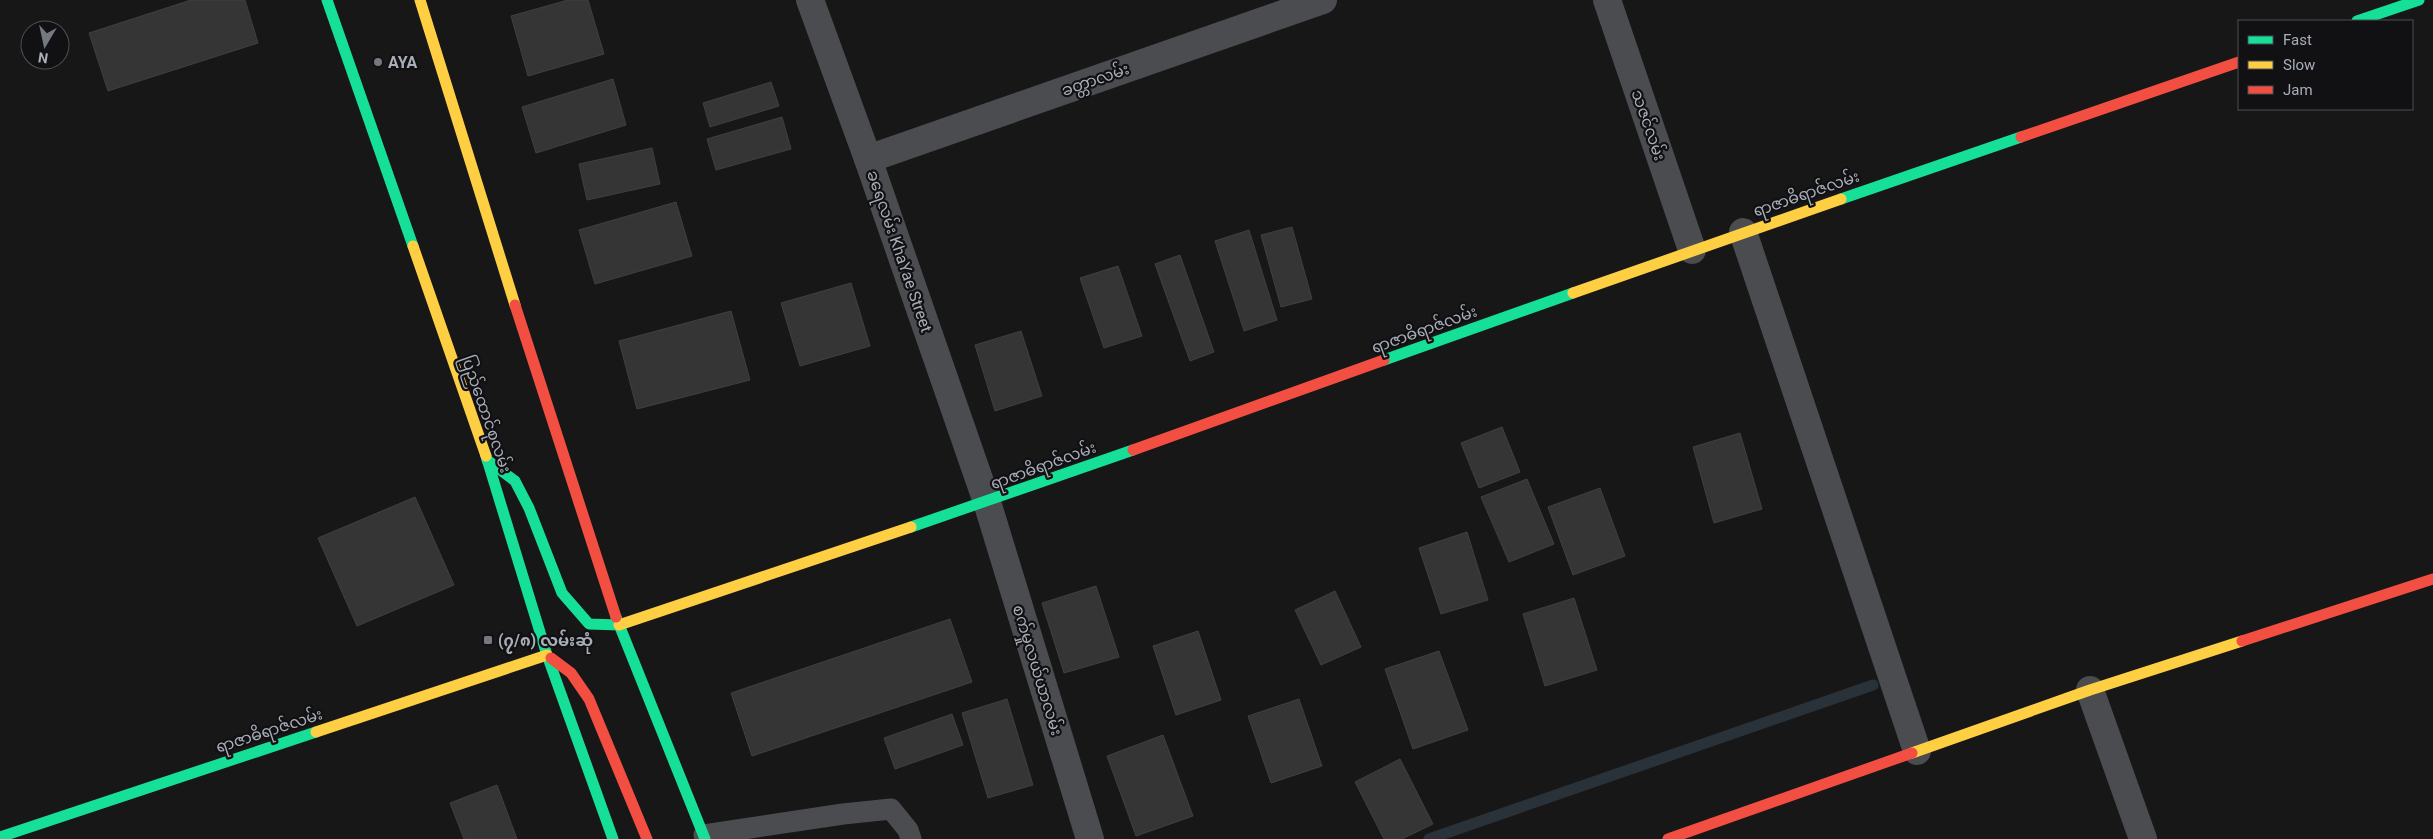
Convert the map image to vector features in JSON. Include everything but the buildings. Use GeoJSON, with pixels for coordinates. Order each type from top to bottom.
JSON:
{"type":"FeatureCollection","features":[{"type":"Feature","properties":{"kind":"street","name":"ပြည်ထောင်စုလမ်း"},"geometry":{"type":"LineString","coordinates":[[326,0],[486,460],[547,655],[613,839]]}},
{"type":"Feature","properties":{"kind":"street"},"geometry":{"type":"LineString","coordinates":[[420,0],[540,385],[619,624],[704,837]]}},
{"type":"Feature","properties":{"kind":"street","name":"ခရေလမ်း KhaYae Street"},"geometry":{"type":"LineString","coordinates":[[810,0],[868,159],[987,502]]}},
{"type":"Feature","properties":{"kind":"street","name":"ခတ္တာလမ်း"},"geometry":{"type":"LineString","coordinates":[[868,159],[1323,0]]}},
{"type":"Feature","properties":{"kind":"street","name":"သဇင်လမ်း"},"geometry":{"type":"LineString","coordinates":[[1607,0],[1692,250]]}},
{"type":"Feature","properties":{"kind":"street"},"geometry":{"type":"LineString","coordinates":[[2360,20],[2419,0]]}},
{"type":"Feature","properties":{"kind":"street","name":"ရာဇာဓိရာဇ်လမ်း"},"geometry":{"type":"LineString","coordinates":[[486,460],[515,481],[529,508],[562,593],[589,624],[619,624],[987,502],[1743,232],[2238,62]]}},
{"type":"Feature","properties":{"kind":"street"},"geometry":{"type":"LineString","coordinates":[[1743,232],[1917,751]]}},
{"type":"Feature","properties":{"kind":"street","name":"စက်မှုလယ်ယာလမ်း"},"geometry":{"type":"LineString","coordinates":[[987,502],[1090,839]]}},
{"type":"Feature","properties":{"kind":"street"},"geometry":{"type":"LineString","coordinates":[[1668,839],[2090,690],[2432,581]]}},
{"type":"Feature","properties":{"kind":"street","name":"ရာဇာဓိရာဇ်လမ်း"},"geometry":{"type":"LineString","coordinates":[[0,837],[547,655]]}},
{"type":"Feature","properties":{"kind":"street"},"geometry":{"type":"LineString","coordinates":[[547,655],[572,673],[589,699],[647,839]]}},
{"type":"Feature","properties":{"kind":"street"},"geometry":{"type":"LineString","coordinates":[[2090,690],[2143,839]]}},
{"type":"Feature","properties":{"kind":"lane"},"geometry":{"type":"LineString","coordinates":[[704,837],[843,814],[891,809],[908,830],[911,839]]}},
{"type":"Feature","properties":{"kind":"waterway"},"geometry":{"type":"LineString","coordinates":[[1429,839],[1873,685]]}},
{"type":"Feature","properties":{"kind":"traffic: fast"},"geometry":{"type":"LineString","coordinates":[[327,0],[413,246]]}},
{"type":"Feature","properties":{"kind":"traffic: fast"},"geometry":{"type":"LineString","coordinates":[[2360,20],[2419,0]]}},
{"type":"Feature","properties":{"kind":"traffic: fast"},"geometry":{"type":"LineString","coordinates":[[1841,199],[2021,137]]}},
{"type":"Feature","properties":{"kind":"traffic: fast"},"geometry":{"type":"LineString","coordinates":[[1384,360],[1573,293]]}},
{"type":"Feature","properties":{"kind":"traffic: fast"},"geometry":{"type":"LineString","coordinates":[[911,527],[1133,450]]}},
{"type":"Feature","properties":{"kind":"traffic: fast"},"geometry":{"type":"LineString","coordinates":[[486,456],[547,655],[613,839]]}},
{"type":"Feature","properties":{"kind":"traffic: fast"},"geometry":{"type":"LineString","coordinates":[[487,460],[515,481],[529,508],[562,593],[589,624],[619,625]]}},
{"type":"Feature","properties":{"kind":"traffic: fast"},"geometry":{"type":"LineString","coordinates":[[616,617],[705,839]]}},
{"type":"Feature","properties":{"kind":"traffic: fast"},"geometry":{"type":"LineString","coordinates":[[0,837],[316,732]]}},
{"type":"Feature","properties":{"kind":"traffic: slow"},"geometry":{"type":"LineString","coordinates":[[420,0],[515,305]]}},
{"type":"Feature","properties":{"kind":"traffic: slow"},"geometry":{"type":"LineString","coordinates":[[1573,293],[1841,199]]}},
{"type":"Feature","properties":{"kind":"traffic: slow"},"geometry":{"type":"LineString","coordinates":[[413,246],[486,456]]}},
{"type":"Feature","properties":{"kind":"traffic: slow"},"geometry":{"type":"LineString","coordinates":[[619,625],[911,527]]}},
{"type":"Feature","properties":{"kind":"traffic: slow"},"geometry":{"type":"LineString","coordinates":[[1912,753],[2090,690],[2242,641]]}},
{"type":"Feature","properties":{"kind":"traffic: slow"},"geometry":{"type":"LineString","coordinates":[[316,732],[547,655]]}},
{"type":"Feature","properties":{"kind":"traffic: jam"},"geometry":{"type":"LineString","coordinates":[[2021,137],[2238,62]]}},
{"type":"Feature","properties":{"kind":"traffic: jam"},"geometry":{"type":"LineString","coordinates":[[515,305],[616,617]]}},
{"type":"Feature","properties":{"kind":"traffic: jam"},"geometry":{"type":"LineString","coordinates":[[1133,450],[1384,360]]}},
{"type":"Feature","properties":{"kind":"traffic: jam"},"geometry":{"type":"LineString","coordinates":[[2242,641],[2433,579]]}},
{"type":"Feature","properties":{"kind":"traffic: jam"},"geometry":{"type":"LineString","coordinates":[[551,658],[571,673],[589,699],[647,839]]}},
{"type":"Feature","properties":{"kind":"traffic: jam"},"geometry":{"type":"LineString","coordinates":[[1668,839],[1912,753]]}},
{"type":"Feature","properties":{"kind":"place","name":"AYA"},"geometry":{"type":"Point","coordinates":[378,62]}},
{"type":"Feature","properties":{"kind":"place","name":"(၇/၈) လမ်းဆုံ"},"geometry":{"type":"Point","coordinates":[488,640]}}]}
